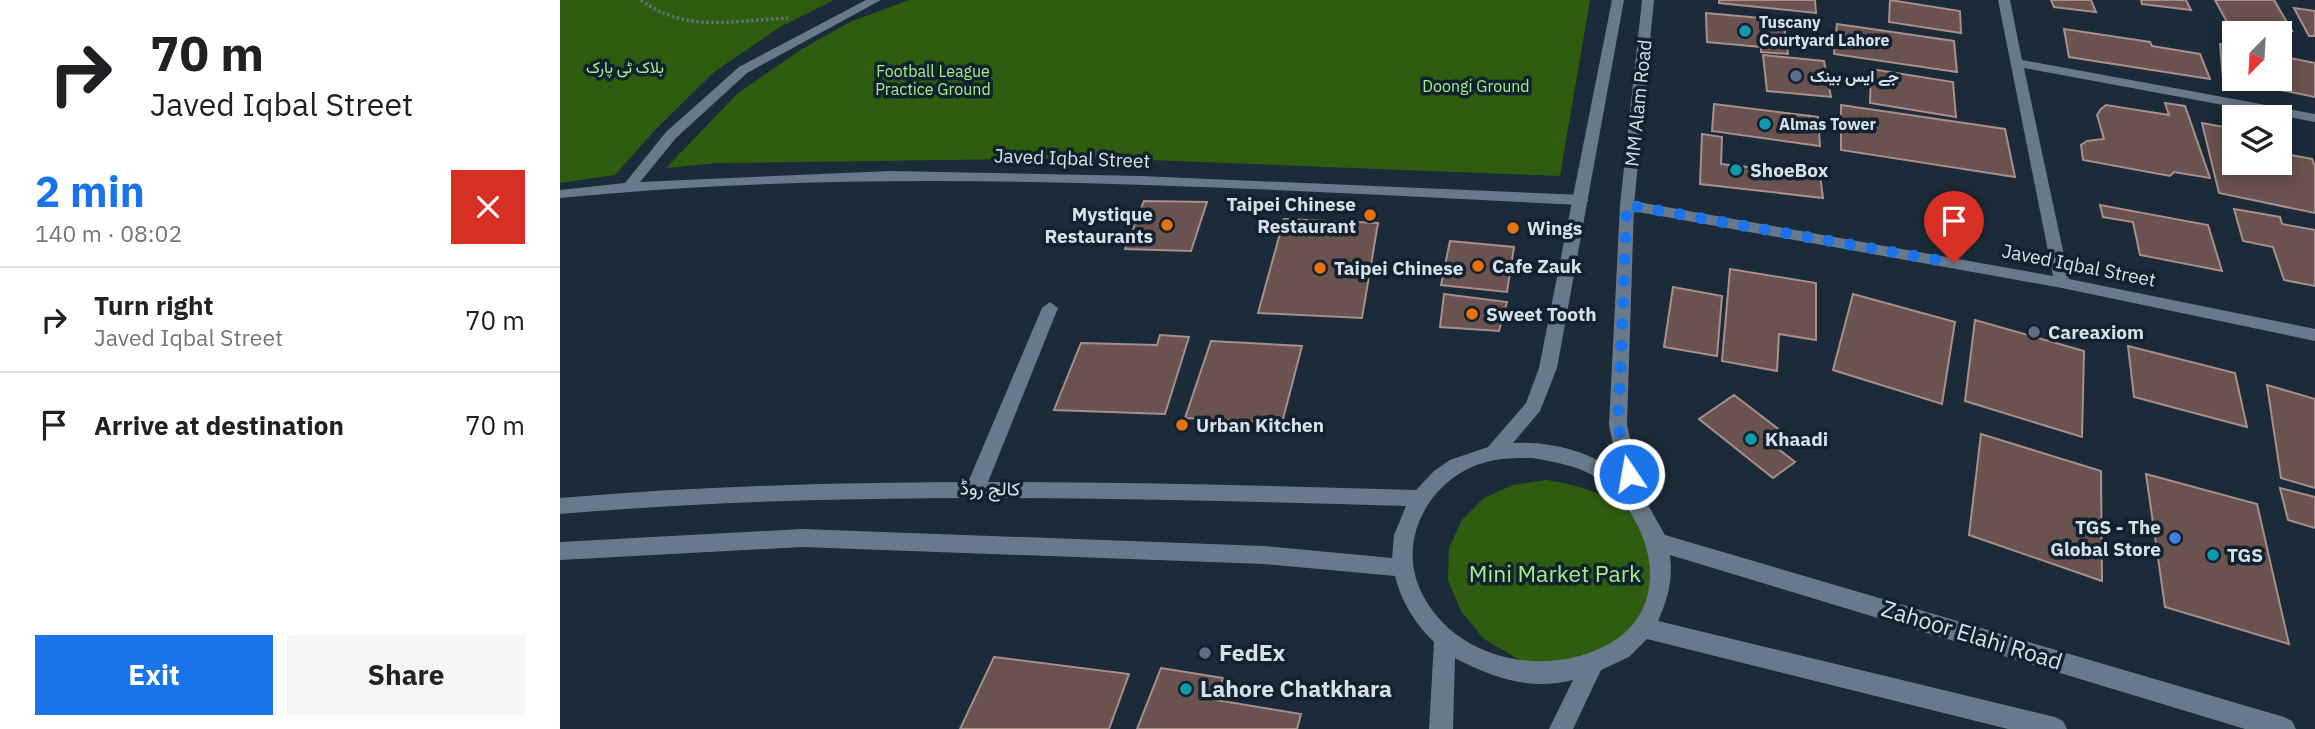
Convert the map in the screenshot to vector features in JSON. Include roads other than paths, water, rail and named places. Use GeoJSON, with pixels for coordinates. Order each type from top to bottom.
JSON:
{"type":"FeatureCollection","features":[{"type":"Feature","properties":{"kind":"street"},"geometry":{"type":"LineString","coordinates":[[629,187],[671,135],[743,70],[875,0]]}},
{"type":"Feature","properties":{"kind":"street","name":"MM Alam Road"},"geometry":{"type":"LineString","coordinates":[[1495,452],[1534,406],[1548,368],[1618,0]]}},
{"type":"Feature","properties":{"kind":"street","name":"MM Alam Road"},"geometry":{"type":"LineString","coordinates":[[1634,498],[1618,425],[1627,205],[1648,0]]}},
{"type":"Feature","properties":{"kind":"street"},"geometry":{"type":"LineString","coordinates":[[2004,0],[2062,283]]}},
{"type":"Feature","properties":{"kind":"street"},"geometry":{"type":"LineString","coordinates":[[2018,63],[2315,118]]}},
{"type":"Feature","properties":{"kind":"street","name":"Javed Iqbal Street"},"geometry":{"type":"LineString","coordinates":[[560,194],[754,180],[929,175],[1141,180],[1582,200]]}},
{"type":"Feature","properties":{"kind":"street","name":"Javed Iqbal Street"},"geometry":{"type":"LineString","coordinates":[[1627,205],[2062,283],[2315,335]]}},
{"type":"Feature","properties":{"kind":"street"},"geometry":{"type":"LineString","coordinates":[[976,487],[1050,307]]}},
{"type":"Feature","properties":{"kind":"street"},"geometry":{"type":"LineString","coordinates":[[1533,450],[1571,457],[1605,473],[1634,498],[1649,519],[1658,542],[1662,572],[1657,601],[1643,628],[1621,650],[1592,665],[1555,674],[1515,672],[1477,660],[1445,640],[1425,618],[1410,594],[1403,568],[1403,543],[1408,519],[1420,498],[1454,467],[1495,452],[1533,450]]}},
{"type":"Feature","properties":{"kind":"street","name":"کالج روڈ"},"geometry":{"type":"LineString","coordinates":[[560,506],[832,488],[976,487],[1420,498]]}},
{"type":"Feature","properties":{"kind":"street"},"geometry":{"type":"LineString","coordinates":[[560,551],[803,538],[1264,555],[1403,568]]}},
{"type":"Feature","properties":{"kind":"street","name":"Zahoor Elahi Road"},"geometry":{"type":"LineString","coordinates":[[1658,542],[2284,729]]}},
{"type":"Feature","properties":{"kind":"street"},"geometry":{"type":"LineString","coordinates":[[1643,628],[2055,729]]}},
{"type":"Feature","properties":{"kind":"street"},"geometry":{"type":"LineString","coordinates":[[1441,729],[1445,640]]}},
{"type":"Feature","properties":{"kind":"street"},"geometry":{"type":"LineString","coordinates":[[1561,729],[1592,665]]}},
{"type":"Feature","properties":{"kind":"place","name":"Tuscany Courtyard Lahore"},"geometry":{"type":"Point","coordinates":[1745,31]}},
{"type":"Feature","properties":{"kind":"place","name":"جے ایس بینک"},"geometry":{"type":"Point","coordinates":[1796,76]}},
{"type":"Feature","properties":{"kind":"place","name":"Almas Tower"},"geometry":{"type":"Point","coordinates":[1765,124]}},
{"type":"Feature","properties":{"kind":"place","name":"ShoeBox"},"geometry":{"type":"Point","coordinates":[1736,170]}},
{"type":"Feature","properties":{"kind":"place","name":"Taipei Chinese Restaurant"},"geometry":{"type":"Point","coordinates":[1370,215]}},
{"type":"Feature","properties":{"kind":"place","name":"Mystique Restaurants"},"geometry":{"type":"Point","coordinates":[1167,225]}},
{"type":"Feature","properties":{"kind":"place","name":"Wings"},"geometry":{"type":"Point","coordinates":[1513,228]}},
{"type":"Feature","properties":{"kind":"place","name":"Cafe Zauk"},"geometry":{"type":"Point","coordinates":[1478,266]}},
{"type":"Feature","properties":{"kind":"place","name":"Taipei Chinese"},"geometry":{"type":"Point","coordinates":[1320,268]}},
{"type":"Feature","properties":{"kind":"place","name":"Sweet Tooth"},"geometry":{"type":"Point","coordinates":[1472,314]}},
{"type":"Feature","properties":{"kind":"place","name":"Careaxiom"},"geometry":{"type":"Point","coordinates":[2034,332]}},
{"type":"Feature","properties":{"kind":"place","name":"Urban Kitchen"},"geometry":{"type":"Point","coordinates":[1182,425]}},
{"type":"Feature","properties":{"kind":"place","name":"Khaadi"},"geometry":{"type":"Point","coordinates":[1751,439]}},
{"type":"Feature","properties":{"kind":"place","name":"TGS - The Global Store"},"geometry":{"type":"Point","coordinates":[2175,538]}},
{"type":"Feature","properties":{"kind":"place","name":"TGS"},"geometry":{"type":"Point","coordinates":[2213,555]}},
{"type":"Feature","properties":{"kind":"place","name":"FedEx"},"geometry":{"type":"Point","coordinates":[1205,653]}},
{"type":"Feature","properties":{"kind":"place","name":"Lahore Chatkhara"},"geometry":{"type":"Point","coordinates":[1186,689]}},
{"type":"Feature","properties":{"kind":"park label","name":"بلاک ٹی پارک"},"geometry":{"type":"Point","coordinates":[625,67]}},
{"type":"Feature","properties":{"kind":"park label","name":"Football League Practice Ground"},"geometry":{"type":"Point","coordinates":[933,80]}},
{"type":"Feature","properties":{"kind":"park label","name":"Doongi Ground"},"geometry":{"type":"Point","coordinates":[1476,86]}},
{"type":"Feature","properties":{"kind":"park label","name":"Mini Market Park"},"geometry":{"type":"Point","coordinates":[1555,574]}}]}
